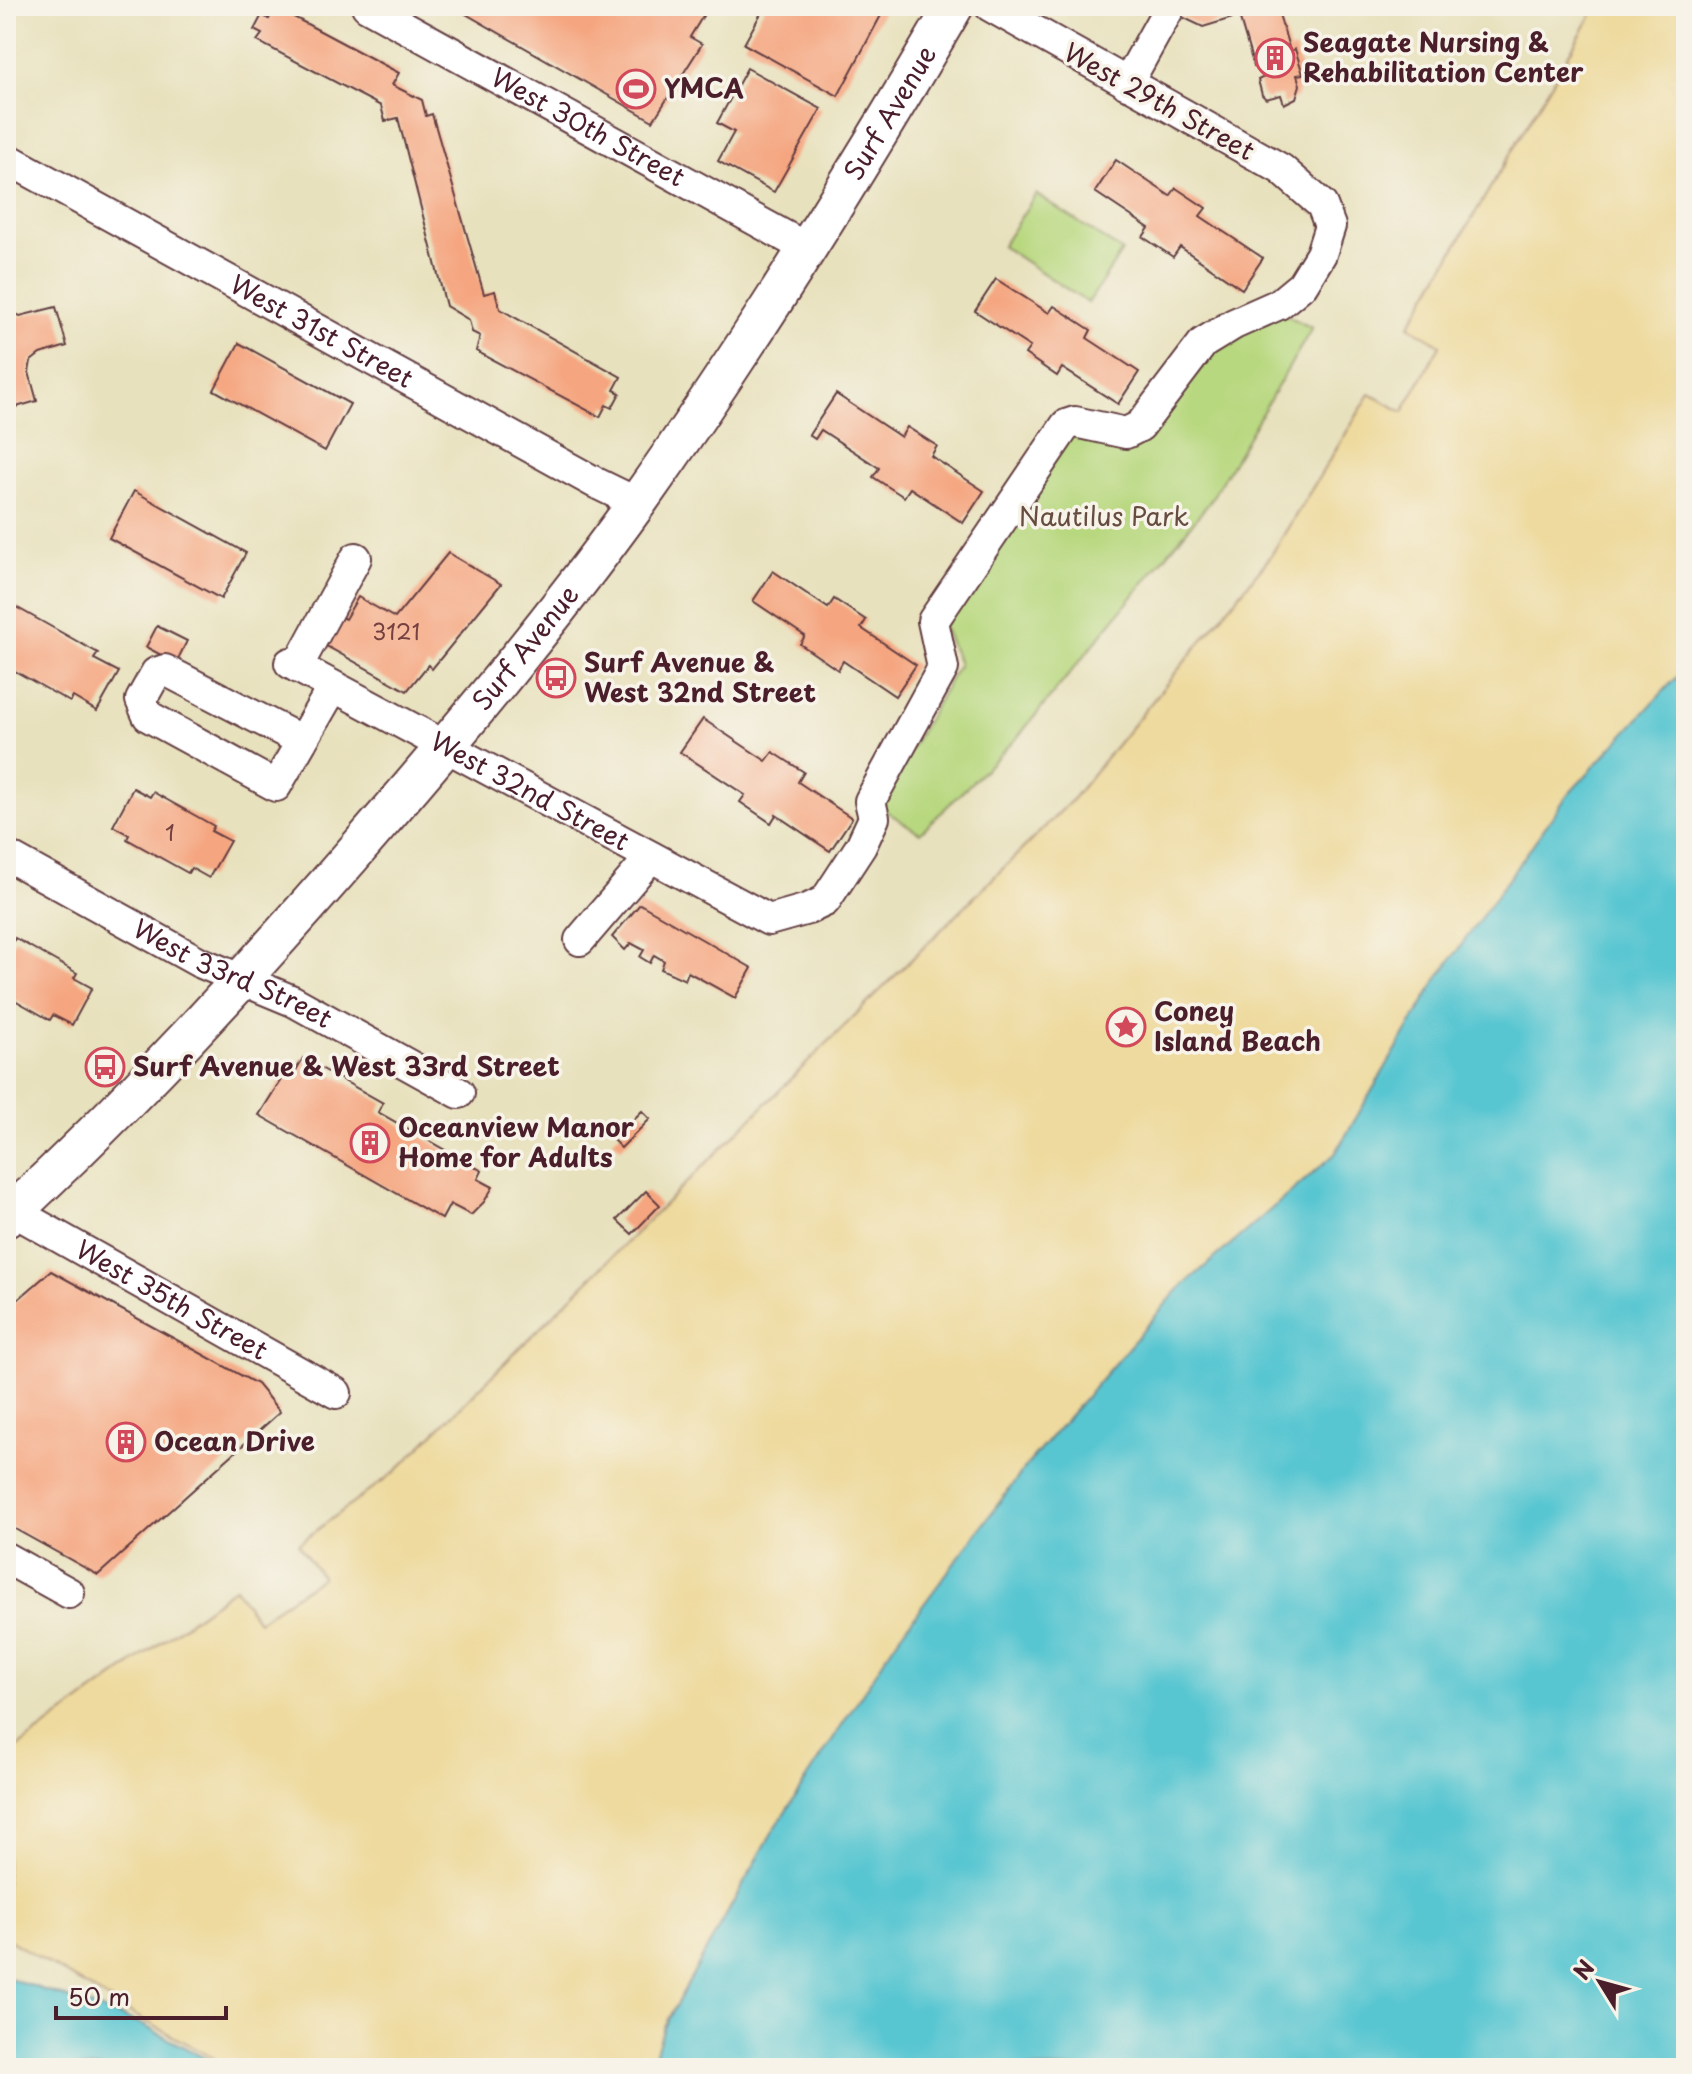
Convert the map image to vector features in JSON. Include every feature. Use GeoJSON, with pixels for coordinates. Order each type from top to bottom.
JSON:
{"type":"FeatureCollection","features":[{"type":"Feature","properties":{"kind":"main road","name":"Surf Avenue"},"geometry":{"type":"LineString","coordinates":[[9,1212],[135,1093],[242,981],[448,745],[637,503],[808,249],[954,6]]}},
{"type":"Feature","properties":{"kind":"street","name":"West 30th Street"},"geometry":{"type":"LineString","coordinates":[[367,6],[808,249]]}},
{"type":"Feature","properties":{"kind":"street","name":"West 29th Street"},"geometry":{"type":"LineString","coordinates":[[769,920],[825,901],[861,846],[874,818],[870,801],[943,668],[933,621],[1066,425],[1075,422],[1126,433],[1140,426],[1203,343],[1234,324],[1279,304],[1302,285],[1321,254],[1330,226],[1322,205],[1281,169],[990,6]]}},
{"type":"Feature","properties":{"kind":"street"},"geometry":{"type":"LineString","coordinates":[[1127,84],[1168,10]]}},
{"type":"Feature","properties":{"kind":"street","name":"West 31st Street"},"geometry":{"type":"LineString","coordinates":[[6,158],[637,503]]}},
{"type":"Feature","properties":{"kind":"street","name":"West 32nd Street"},"geometry":{"type":"LineString","coordinates":[[356,558],[293,665],[403,726],[448,745],[769,920]]}},
{"type":"Feature","properties":{"kind":"street"},"geometry":{"type":"LineString","coordinates":[[302,741],[165,670],[156,673],[141,700],[148,716],[276,786],[302,741],[333,687]]}},
{"type":"Feature","properties":{"kind":"street","name":"West 33rd Street"},"geometry":{"type":"LineString","coordinates":[[6,855],[199,962],[293,1001],[459,1093]]}},
{"type":"Feature","properties":{"kind":"street"},"geometry":{"type":"LineString","coordinates":[[580,940],[651,857]]}},
{"type":"Feature","properties":{"kind":"street","name":"West 35th Street"},"geometry":{"type":"LineString","coordinates":[[9,1212],[336,1393]]}},
{"type":"Feature","properties":{"kind":"street"},"geometry":{"type":"LineString","coordinates":[[6,1558],[69,1593]]}},
{"type":"Feature","properties":{"kind":"green space"},"geometry":{"type":"Polygon","coordinates":[[[1036,194],[1122,251],[1088,303],[1002,246],[1036,194]]]}},
{"type":"Feature","properties":{"kind":"green space","name":"Nautilus Park"},"geometry":{"type":"Polygon","coordinates":[[[1282,313],[1312,328],[1209,503],[1017,738],[920,833],[878,806],[959,664],[943,626],[1075,430],[1134,450],[1221,341],[1282,313]]]}},
{"type":"Feature","properties":{"kind":"sand","name":"Coney Island Beach"},"geometry":{"type":"Polygon","coordinates":[[[1597,6],[1686,6],[1686,667],[1568,795],[1438,978],[1335,1154],[1178,1290],[1028,1464],[895,1643],[772,1833],[664,2026],[651,2068],[231,2068],[6,1938],[6,1756],[235,1588],[258,1621],[322,1577],[298,1544],[396,1471],[1071,801],[1270,557],[1370,394],[1403,412],[1440,345],[1409,326],[1597,6]]]}},
{"type":"Feature","properties":{"kind":"water"},"geometry":{"type":"Polygon","coordinates":[[[1686,667],[1686,2068],[651,2068],[664,2027],[772,1833],[895,1643],[1028,1464],[1178,1290],[1335,1154],[1438,978],[1568,795],[1686,667]]]}},
{"type":"Feature","properties":{"kind":"water"},"geometry":{"type":"Polygon","coordinates":[[[6,1977],[137,2022],[223,2068],[6,2068],[6,1977]]]}},
{"type":"Feature","properties":{"kind":"building","name":"YMCA"},"geometry":{"type":"Polygon","coordinates":[[[452,6],[709,6],[690,37],[702,44],[653,121],[452,6]]]}},
{"type":"Feature","properties":{"kind":"building"},"geometry":{"type":"Polygon","coordinates":[[[765,6],[886,6],[838,96],[744,44],[765,6]]]}},
{"type":"Feature","properties":{"kind":"building","name":"Seagate Nursing & Rehabilitation Center"},"geometry":{"type":"Polygon","coordinates":[[[1159,6],[1282,6],[1285,13],[1279,14],[1290,51],[1295,49],[1303,74],[1297,75],[1300,85],[1296,98],[1284,104],[1281,95],[1266,99],[1262,95],[1258,80],[1264,77],[1260,65],[1254,67],[1239,16],[1203,27],[1159,6]]]}},
{"type":"Feature","properties":{"kind":"building"},"geometry":{"type":"Polygon","coordinates":[[[275,7],[399,73],[392,85],[422,100],[426,116],[432,114],[484,294],[495,291],[500,309],[621,377],[614,390],[620,393],[612,408],[606,405],[600,417],[476,351],[480,336],[472,332],[469,320],[446,306],[398,118],[385,121],[381,106],[257,41],[262,34],[254,30],[262,15],[269,19],[275,7]]]}},
{"type":"Feature","properties":{"kind":"building"},"geometry":{"type":"Polygon","coordinates":[[[747,68],[821,109],[774,192],[718,161],[734,132],[717,123],[747,68]]]}},
{"type":"Feature","properties":{"kind":"building"},"geometry":{"type":"Polygon","coordinates":[[[1116,160],[1170,196],[1176,188],[1206,208],[1200,216],[1263,258],[1242,289],[1180,247],[1173,257],[1143,237],[1149,228],[1095,192],[1116,160]]]}},
{"type":"Feature","properties":{"kind":"building"},"geometry":{"type":"Polygon","coordinates":[[[996,279],[1049,313],[1054,306],[1091,330],[1087,338],[1139,372],[1118,404],[1062,368],[1057,376],[1025,354],[1030,347],[975,311],[996,279]]]}},
{"type":"Feature","properties":{"kind":"building"},"geometry":{"type":"Polygon","coordinates":[[[6,294],[13,312],[20,316],[56,307],[67,346],[40,354],[31,361],[29,372],[37,401],[6,410],[6,294]]]}},
{"type":"Feature","properties":{"kind":"building"},"geometry":{"type":"Polygon","coordinates":[[[239,343],[350,404],[325,451],[214,390],[239,343]]]}},
{"type":"Feature","properties":{"kind":"building"},"geometry":{"type":"Polygon","coordinates":[[[836,394],[901,437],[907,427],[937,446],[931,456],[984,491],[963,523],[910,488],[904,497],[873,477],[879,468],[821,430],[815,439],[809,435],[836,394]]]}},
{"type":"Feature","properties":{"kind":"building"},"geometry":{"type":"Polygon","coordinates":[[[134,491],[246,553],[221,599],[109,538],[134,491]]]}},
{"type":"Feature","properties":{"kind":"building"},"geometry":{"type":"Polygon","coordinates":[[[448,553],[501,584],[432,669],[428,665],[407,691],[323,644],[339,616],[345,619],[358,597],[395,618],[448,553]]]}},
{"type":"Feature","properties":{"kind":"building"},"geometry":{"type":"Polygon","coordinates":[[[773,571],[828,608],[834,599],[866,620],[861,628],[916,665],[895,696],[843,661],[838,670],[800,644],[805,636],[753,601],[773,571]]]}},
{"type":"Feature","properties":{"kind":"building"},"geometry":{"type":"Polygon","coordinates":[[[16,607],[98,653],[94,659],[119,672],[97,711],[73,697],[70,702],[6,666],[6,609],[13,613],[16,607]]]}},
{"type":"Feature","properties":{"kind":"building"},"geometry":{"type":"Polygon","coordinates":[[[157,626],[187,641],[176,663],[146,647],[157,626]]]}},
{"type":"Feature","properties":{"kind":"building"},"geometry":{"type":"Polygon","coordinates":[[[703,719],[766,761],[773,752],[804,772],[798,782],[852,818],[830,851],[776,815],[771,823],[740,802],[745,795],[680,752],[703,719]]]}},
{"type":"Feature","properties":{"kind":"building"},"geometry":{"type":"Polygon","coordinates":[[[133,788],[150,797],[153,792],[214,826],[211,831],[230,841],[209,878],[191,868],[188,873],[127,839],[129,835],[113,826],[133,788]]]}},
{"type":"Feature","properties":{"kind":"building"},"geometry":{"type":"Polygon","coordinates":[[[640,904],[752,968],[735,998],[688,972],[685,980],[661,969],[664,961],[654,955],[650,963],[640,957],[644,950],[631,943],[625,950],[612,937],[640,904]]]}},
{"type":"Feature","properties":{"kind":"building"},"geometry":{"type":"Polygon","coordinates":[[[15,938],[77,973],[74,978],[92,988],[72,1025],[53,1015],[50,1020],[6,995],[6,940],[12,944],[15,938]]]}},
{"type":"Feature","properties":{"kind":"building","name":"Oceanview Manor Home for Adults"},"geometry":{"type":"Polygon","coordinates":[[[303,1058],[383,1103],[378,1112],[482,1171],[478,1179],[493,1187],[484,1202],[471,1215],[450,1204],[442,1219],[259,1115],[287,1070],[294,1074],[303,1058]]]}},
{"type":"Feature","properties":{"kind":"building"},"geometry":{"type":"Polygon","coordinates":[[[642,1111],[650,1119],[621,1148],[613,1140],[642,1111]]]}},
{"type":"Feature","properties":{"kind":"building"},"geometry":{"type":"Polygon","coordinates":[[[646,1191],[660,1205],[632,1234],[617,1220],[646,1191]]]}},
{"type":"Feature","properties":{"kind":"building","name":"Ocean Drive"},"geometry":{"type":"Polygon","coordinates":[[[51,1271],[257,1384],[280,1412],[98,1575],[6,1524],[6,1310],[51,1271]]]}},
{"type":"Feature","properties":{"kind":"place","name":"Seagate Nursing & Rehabilitation Center"},"geometry":{"type":"Point","coordinates":[1275,58]}},
{"type":"Feature","properties":{"kind":"place","name":"YMCA"},"geometry":{"type":"Point","coordinates":[636,89]}},
{"type":"Feature","properties":{"kind":"place","name":"Surf Avenue & West 32nd Street"},"geometry":{"type":"Point","coordinates":[556,678]}},
{"type":"Feature","properties":{"kind":"place","name":"Coney Island Beach"},"geometry":{"type":"Point","coordinates":[1126,1027]}},
{"type":"Feature","properties":{"kind":"place","name":"Surf Avenue & West 33rd Street"},"geometry":{"type":"Point","coordinates":[105,1067]}},
{"type":"Feature","properties":{"kind":"place","name":"Oceanview Manor Home for Adults"},"geometry":{"type":"Point","coordinates":[370,1143]}},
{"type":"Feature","properties":{"kind":"place","name":"Ocean Drive"},"geometry":{"type":"Point","coordinates":[126,1442]}}]}
